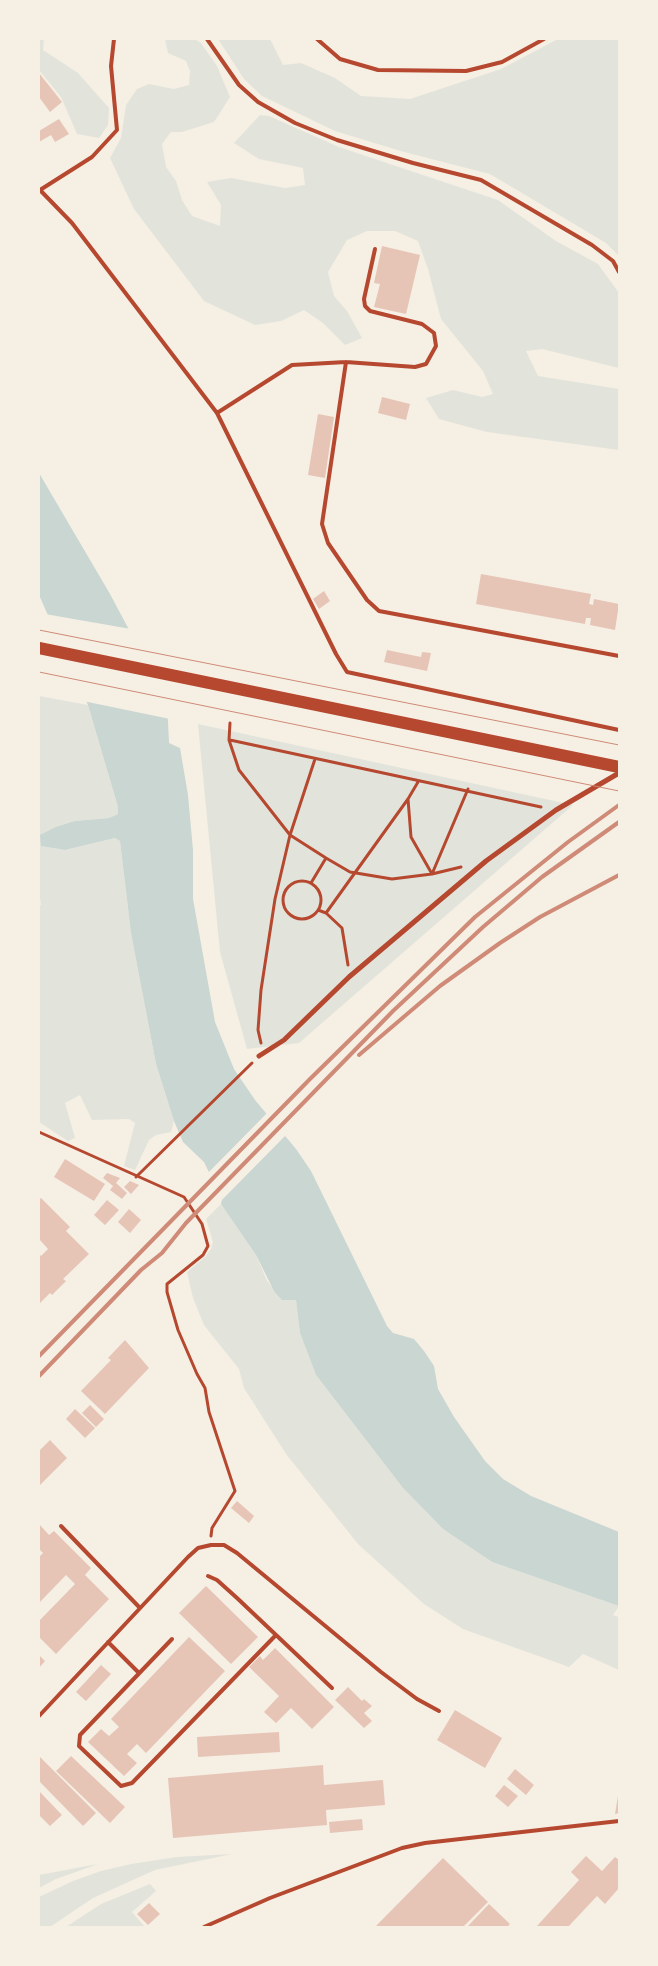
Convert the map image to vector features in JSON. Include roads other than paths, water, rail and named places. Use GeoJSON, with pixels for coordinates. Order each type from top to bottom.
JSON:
{"type":"FeatureCollection","features":[{"type":"Feature","properties":{"kind":"main road"},"geometry":{"type":"LineString","coordinates":[[39,648],[619,767]]}},
{"type":"Feature","properties":{"kind":"street"},"geometry":{"type":"LineString","coordinates":[[260,1055],[284,1040],[350,977],[486,861],[556,810],[619,773]]}},
{"type":"Feature","properties":{"kind":"lane"},"geometry":{"type":"LineString","coordinates":[[114,39],[110,66],[117,130],[92,157],[39,189],[72,223],[217,413],[336,654],[347,672],[619,730]]}},
{"type":"Feature","properties":{"kind":"lane"},"geometry":{"type":"LineString","coordinates":[[207,39],[239,85],[258,102],[288,119],[347,143],[413,163],[480,180],[592,245],[612,261],[619,272]]}},
{"type":"Feature","properties":{"kind":"lane"},"geometry":{"type":"LineString","coordinates":[[317,39],[340,59],[378,70],[466,71],[502,62],[544,39]]}},
{"type":"Feature","properties":{"kind":"lane"},"geometry":{"type":"LineString","coordinates":[[217,413],[292,365],[346,362],[415,367],[426,364],[436,346],[434,333],[422,324],[370,311],[365,306],[364,299],[375,249]]}},
{"type":"Feature","properties":{"kind":"lane"},"geometry":{"type":"LineString","coordinates":[[346,362],[322,524],[328,543],[367,600],[379,611],[619,656]]}},
{"type":"Feature","properties":{"kind":"lane"},"geometry":{"type":"LineString","coordinates":[[62,1526],[140,1608]]}},
{"type":"Feature","properties":{"kind":"lane"},"geometry":{"type":"LineString","coordinates":[[39,1716],[188,1557],[198,1548],[211,1545],[224,1545],[237,1553],[381,1672],[417,1700],[439,1711]]}},
{"type":"Feature","properties":{"kind":"lane"},"geometry":{"type":"LineString","coordinates":[[208,1576],[217,1580],[237,1598],[332,1688]]}},
{"type":"Feature","properties":{"kind":"lane"},"geometry":{"type":"LineString","coordinates":[[172,1639],[80,1735],[79,1746],[121,1786],[132,1783],[275,1636]]}},
{"type":"Feature","properties":{"kind":"lane"},"geometry":{"type":"LineString","coordinates":[[108,1642],[139,1674]]}},
{"type":"Feature","properties":{"kind":"lane"},"geometry":{"type":"LineString","coordinates":[[204,1927],[270,1898],[402,1848],[425,1843],[619,1821]]}},
{"type":"Feature","properties":{"kind":"tram line"},"geometry":{"type":"LineString","coordinates":[[39,630],[619,745]]}},
{"type":"Feature","properties":{"kind":"tram line"},"geometry":{"type":"LineString","coordinates":[[39,672],[619,791]]}},
{"type":"Feature","properties":{"kind":"railway"},"geometry":{"type":"LineString","coordinates":[[39,1356],[310,1079],[475,917],[568,842],[619,805]]}},
{"type":"Feature","properties":{"kind":"railway"},"geometry":{"type":"LineString","coordinates":[[39,1376],[141,1270],[162,1253],[186,1223],[393,1011],[483,927],[542,877],[619,822]]}},
{"type":"Feature","properties":{"kind":"railway"},"geometry":{"type":"LineString","coordinates":[[359,1055],[440,986],[500,943],[540,917],[619,875]]}}]}
